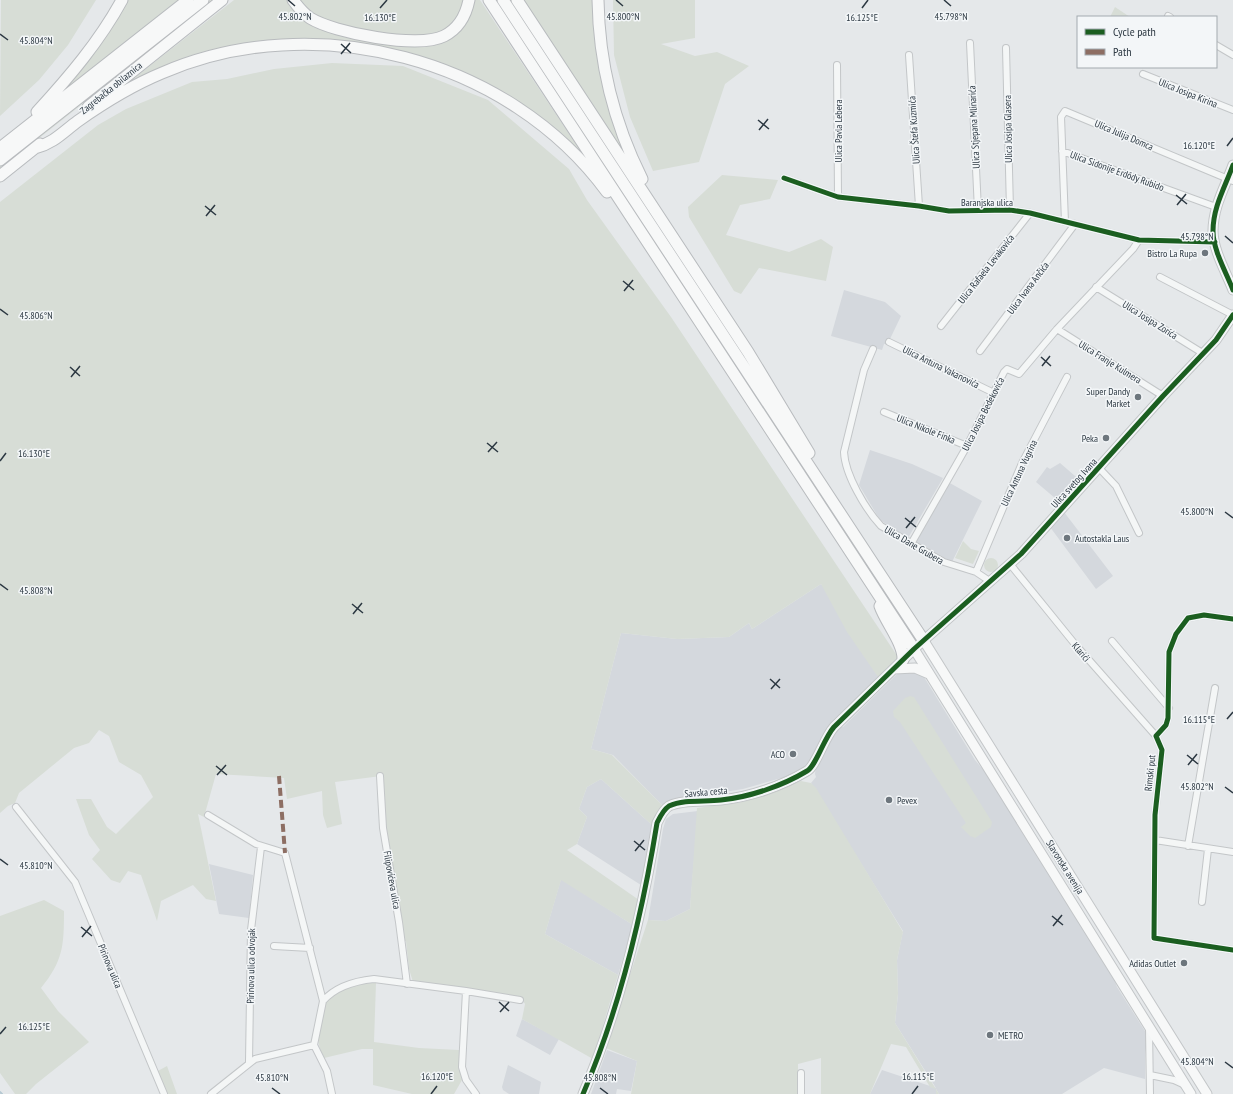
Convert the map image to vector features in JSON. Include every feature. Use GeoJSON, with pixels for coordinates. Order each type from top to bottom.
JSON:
{"type":"FeatureCollection","features":[{"type":"Feature","properties":{"kind":"highway"},"geometry":{"type":"LineString","coordinates":[[0,144],[30,119],[74,72],[97,41],[122,0]]}},
{"type":"Feature","properties":{"kind":"highway"},"geometry":{"type":"LineString","coordinates":[[0,148],[188,0]]}},
{"type":"Feature","properties":{"kind":"highway","name":"Zagrebačka obilaznica"},"geometry":{"type":"LineString","coordinates":[[0,160],[203,0]]}},
{"type":"Feature","properties":{"kind":"highway","name":"Zagrebačka obilaznica"},"geometry":{"type":"LineString","coordinates":[[0,176],[222,0]]}},
{"type":"Feature","properties":{"kind":"highway"},"geometry":{"type":"LineString","coordinates":[[293,0],[302,12],[310,18],[333,27],[383,38],[420,41],[442,37],[455,28],[464,17],[469,0]]}},
{"type":"Feature","properties":{"kind":"highway"},"geometry":{"type":"LineString","coordinates":[[489,0],[914,649]]}},
{"type":"Feature","properties":{"kind":"highway"},"geometry":{"type":"LineString","coordinates":[[503,0],[924,640]]}},
{"type":"Feature","properties":{"kind":"highway"},"geometry":{"type":"LineString","coordinates":[[517,0],[748,352],[819,470],[822,485]]}},
{"type":"Feature","properties":{"kind":"highway"},"geometry":{"type":"LineString","coordinates":[[598,0],[601,53],[608,87],[630,155],[651,195],[657,212]]}},
{"type":"Feature","properties":{"kind":"highway"},"geometry":{"type":"LineString","coordinates":[[35,148],[48,144],[110,99],[141,82],[188,63],[215,55],[272,45],[323,44],[361,48],[411,58],[442,69],[470,81],[523,112],[548,131],[573,154],[600,183],[639,238],[649,244]]}},
{"type":"Feature","properties":{"kind":"highway"},"geometry":{"type":"LineString","coordinates":[[878,594],[883,614],[901,648],[903,660]]}},
{"type":"Feature","properties":{"kind":"main road"},"geometry":{"type":"LineString","coordinates":[[1233,165],[1230,181],[1216,208],[1213,231],[1215,242],[1233,290]]}},
{"type":"Feature","properties":{"kind":"main road","name":"Ulica svetog Ivana"},"geometry":{"type":"LineString","coordinates":[[914,649],[1010,564],[1163,396],[1204,354],[1216,340],[1233,315]]}},
{"type":"Feature","properties":{"kind":"main road","name":"Slavonska avenija"},"geometry":{"type":"LineString","coordinates":[[924,640],[1207,1094]]}},
{"type":"Feature","properties":{"kind":"main road","name":"Slavonska avenija"},"geometry":{"type":"LineString","coordinates":[[914,649],[1191,1094]]}},
{"type":"Feature","properties":{"kind":"main road","name":"Savska cesta"},"geometry":{"type":"LineString","coordinates":[[583,1094],[598,1058],[637,930],[657,824],[662,814],[669,806],[681,803],[735,798],[757,792],[809,770],[813,765],[827,734],[914,649]]}},
{"type":"Feature","properties":{"kind":"main road"},"geometry":{"type":"LineString","coordinates":[[894,669],[915,668],[929,674]]}},
{"type":"Feature","properties":{"kind":"street","name":"Ulica Stjepana Mlinarića"},"geometry":{"type":"LineString","coordinates":[[970,43],[978,210]]}},
{"type":"Feature","properties":{"kind":"street"},"geometry":{"type":"LineString","coordinates":[[1217,46],[1233,55]]}},
{"type":"Feature","properties":{"kind":"street","name":"Ulica Josipa Glasera"},"geometry":{"type":"LineString","coordinates":[[1006,48],[1010,210]]}},
{"type":"Feature","properties":{"kind":"street","name":"Ulica Štefa Kuzmića"},"geometry":{"type":"LineString","coordinates":[[909,55],[919,206]]}},
{"type":"Feature","properties":{"kind":"street","name":"Ulica Pavla Lebera"},"geometry":{"type":"LineString","coordinates":[[837,65],[838,197]]}},
{"type":"Feature","properties":{"kind":"street","name":"Ulica Josipa Kirina"},"geometry":{"type":"LineString","coordinates":[[1143,74],[1233,110]]}},
{"type":"Feature","properties":{"kind":"street","name":"Ulica Julija Domca"},"geometry":{"type":"LineString","coordinates":[[1062,151],[1061,117],[1064,111],[1118,132],[1230,181]]}},
{"type":"Feature","properties":{"kind":"street"},"geometry":{"type":"LineString","coordinates":[[1062,151],[1065,222]]}},
{"type":"Feature","properties":{"kind":"street","name":"Ulica Sidonije Erdődy Rubido"},"geometry":{"type":"LineString","coordinates":[[1062,151],[1216,208]]}},
{"type":"Feature","properties":{"kind":"street","name":"Baranjska ulica"},"geometry":{"type":"LineString","coordinates":[[784,178],[838,197],[919,206],[949,212],[1010,210],[1030,213],[1138,240],[1215,242]]}},
{"type":"Feature","properties":{"kind":"street","name":"Ulica Rafaela Levakovića"},"geometry":{"type":"LineString","coordinates":[[941,326],[1030,213]]}},
{"type":"Feature","properties":{"kind":"street","name":"Ulica Ivana Ančića"},"geometry":{"type":"LineString","coordinates":[[980,351],[1075,224]]}},
{"type":"Feature","properties":{"kind":"street","name":"Ulica Josipa Bedekovića"},"geometry":{"type":"LineString","coordinates":[[911,544],[967,446],[1004,372],[1008,369],[1019,374],[1057,329],[1133,249],[1138,240]]}},
{"type":"Feature","properties":{"kind":"street"},"geometry":{"type":"LineString","coordinates":[[1160,277],[1233,315]]}},
{"type":"Feature","properties":{"kind":"street","name":"Ulica Josipa Zorića"},"geometry":{"type":"LineString","coordinates":[[1096,287],[1204,354]]}},
{"type":"Feature","properties":{"kind":"street","name":"Ulica Franje Kulmera"},"geometry":{"type":"LineString","coordinates":[[1057,329],[1163,396]]}},
{"type":"Feature","properties":{"kind":"street","name":"Ulica Antuna Vakanovića"},"geometry":{"type":"LineString","coordinates":[[889,342],[994,393]]}},
{"type":"Feature","properties":{"kind":"street","name":"Ulica Dane Grubera"},"geometry":{"type":"LineString","coordinates":[[873,348],[859,390],[846,442],[844,458],[855,486],[875,520],[881,526],[944,562],[976,572],[991,582]]}},
{"type":"Feature","properties":{"kind":"street","name":"Ulica Antuna Vugrina"},"geometry":{"type":"LineString","coordinates":[[976,572],[1022,463],[1067,377]]}},
{"type":"Feature","properties":{"kind":"street","name":"Ulica Nikole Finka"},"geometry":{"type":"LineString","coordinates":[[884,412],[967,446]]}},
{"type":"Feature","properties":{"kind":"street"},"geometry":{"type":"LineString","coordinates":[[1099,468],[1116,486],[1139,532]]}},
{"type":"Feature","properties":{"kind":"street","name":"Klarići"},"geometry":{"type":"LineString","coordinates":[[1010,564],[1074,643],[1156,736]]}},
{"type":"Feature","properties":{"kind":"street"},"geometry":{"type":"LineString","coordinates":[[1156,736],[1166,724],[1169,708],[1169,652],[1176,634],[1188,618],[1204,615],[1233,619]]}},
{"type":"Feature","properties":{"kind":"street"},"geometry":{"type":"LineString","coordinates":[[1112,641],[1169,708]]}},
{"type":"Feature","properties":{"kind":"street"},"geometry":{"type":"LineString","coordinates":[[1188,846],[1216,688]]}},
{"type":"Feature","properties":{"kind":"street","name":"Rimski put"},"geometry":{"type":"LineString","coordinates":[[1156,736],[1162,750],[1155,815],[1154,938],[1233,950]]}},
{"type":"Feature","properties":{"kind":"street","name":"Filipovićeva ulica"},"geometry":{"type":"LineString","coordinates":[[380,776],[383,828],[400,922],[407,984]]}},
{"type":"Feature","properties":{"kind":"street","name":"Pirinova ulica"},"geometry":{"type":"LineString","coordinates":[[16,807],[75,882],[164,1094]]}},
{"type":"Feature","properties":{"kind":"street"},"geometry":{"type":"LineString","coordinates":[[208,815],[261,847],[285,853],[323,1001],[314,1045],[327,1071],[332,1094]]}},
{"type":"Feature","properties":{"kind":"street"},"geometry":{"type":"LineString","coordinates":[[1155,840],[1233,852]]}},
{"type":"Feature","properties":{"kind":"street","name":"Pirinova ulica odvojak"},"geometry":{"type":"LineString","coordinates":[[249,1062],[250,947],[261,847]]}},
{"type":"Feature","properties":{"kind":"street"},"geometry":{"type":"LineString","coordinates":[[1202,902],[1208,849]]}},
{"type":"Feature","properties":{"kind":"street"},"geometry":{"type":"LineString","coordinates":[[274,946],[310,948]]}},
{"type":"Feature","properties":{"kind":"street"},"geometry":{"type":"LineString","coordinates":[[323,1001],[334,992],[359,981],[374,979],[466,991],[520,1000]]}},
{"type":"Feature","properties":{"kind":"street"},"geometry":{"type":"LineString","coordinates":[[466,991],[462,1067],[466,1080],[476,1094]]}},
{"type":"Feature","properties":{"kind":"street"},"geometry":{"type":"LineString","coordinates":[[1148,1023],[1150,1094]]}},
{"type":"Feature","properties":{"kind":"street"},"geometry":{"type":"LineString","coordinates":[[211,1094],[249,1062],[255,1059],[314,1045]]}},
{"type":"Feature","properties":{"kind":"street"},"geometry":{"type":"LineString","coordinates":[[801,1073],[801,1094]]}},
{"type":"Feature","properties":{"kind":"street"},"geometry":{"type":"LineString","coordinates":[[1150,1075],[1174,1080],[1186,1085]]}},
{"type":"Feature","properties":{"kind":"shaded area"},"geometry":{"type":"Polygon","coordinates":[[[1,0],[96,0],[68,45],[39,80],[0,116],[1,0]]]}},
{"type":"Feature","properties":{"kind":"shaded area"},"geometry":{"type":"Polygon","coordinates":[[[126,0],[181,0],[54,101],[126,0]]]}},
{"type":"Feature","properties":{"kind":"shaded area"},"geometry":{"type":"Polygon","coordinates":[[[210,0],[214,0],[0,169],[0,166],[210,0]]]}},
{"type":"Feature","properties":{"kind":"shaded area"},"geometry":{"type":"Polygon","coordinates":[[[234,0],[289,0],[320,27],[442,42],[473,0],[480,0],[589,164],[574,150],[446,67],[287,41],[124,86],[234,0]]]}},
{"type":"Feature","properties":{"kind":"shaded area"},"geometry":{"type":"Polygon","coordinates":[[[298,0],[465,0],[456,19],[446,30],[431,36],[416,37],[378,33],[325,21],[315,17],[298,0]]]}},
{"type":"Feature","properties":{"kind":"shaded area"},"geometry":{"type":"Polygon","coordinates":[[[521,0],[594,0],[631,164],[521,0]]]}},
{"type":"Feature","properties":{"kind":"shaded area"},"geometry":{"type":"Polygon","coordinates":[[[613,0],[695,0],[695,38],[661,44],[695,56],[717,52],[749,66],[725,84],[699,162],[653,171],[630,117],[614,55],[613,0]]]}},
{"type":"Feature","properties":{"kind":"shaded area"},"geometry":{"type":"Polygon","coordinates":[[[1115,7],[1128,16],[1110,16],[1115,7]]]}},
{"type":"Feature","properties":{"kind":"shaded area"},"geometry":{"type":"Polygon","coordinates":[[[332,63],[403,66],[488,100],[569,169],[587,200],[671,317],[898,657],[878,677],[847,632],[821,584],[752,629],[749,623],[729,637],[677,639],[621,633],[591,749],[612,755],[663,806],[652,825],[601,779],[587,787],[579,809],[587,817],[577,844],[567,850],[639,900],[633,925],[561,880],[545,934],[618,975],[593,1059],[522,1019],[525,1004],[522,999],[413,982],[409,969],[406,941],[404,941],[386,831],[381,776],[335,782],[342,824],[327,828],[323,815],[322,791],[287,799],[284,778],[216,774],[204,817],[198,814],[216,901],[206,899],[193,885],[161,901],[157,921],[141,875],[128,871],[120,883],[111,880],[92,859],[100,850],[89,835],[76,799],[91,799],[107,827],[116,834],[153,797],[141,775],[119,762],[109,736],[99,730],[89,743],[74,748],[19,793],[15,803],[8,806],[0,813],[0,202],[98,125],[126,109],[192,82],[227,79],[274,69],[332,63]]]}},
{"type":"Feature","properties":{"kind":"shaded area"},"geometry":{"type":"Polygon","coordinates":[[[722,175],[778,180],[770,199],[740,205],[726,235],[789,252],[821,239],[833,247],[826,281],[759,268],[741,294],[734,291],[689,217],[688,207],[722,175]]]}},
{"type":"Feature","properties":{"kind":"shaded area"},"geometry":{"type":"Polygon","coordinates":[[[844,290],[885,302],[901,316],[890,339],[887,344],[884,344],[882,350],[831,336],[844,290]]]}},
{"type":"Feature","properties":{"kind":"shaded area"},"geometry":{"type":"Polygon","coordinates":[[[870,450],[912,464],[943,478],[908,538],[880,520],[859,485],[870,450]]]}},
{"type":"Feature","properties":{"kind":"shaded area"},"geometry":{"type":"Polygon","coordinates":[[[1060,463],[1082,482],[1062,504],[1036,482],[1047,467],[1050,469],[1060,463]]]}},
{"type":"Feature","properties":{"kind":"shaded area"},"geometry":{"type":"Polygon","coordinates":[[[948,482],[982,501],[952,562],[915,541],[948,482]]]}},
{"type":"Feature","properties":{"kind":"shaded area"},"geometry":{"type":"Polygon","coordinates":[[[1064,512],[1113,576],[1096,589],[1050,527],[1064,512]]]}},
{"type":"Feature","properties":{"kind":"shaded area"},"geometry":{"type":"Polygon","coordinates":[[[963,541],[971,549],[979,551],[973,564],[955,558],[963,541]]]}},
{"type":"Feature","properties":{"kind":"shaded area"},"geometry":{"type":"Polygon","coordinates":[[[988,558],[994,558],[998,562],[998,568],[994,572],[988,572],[984,568],[984,562],[988,558]]]}},
{"type":"Feature","properties":{"kind":"shaded area"},"geometry":{"type":"Polygon","coordinates":[[[821,584],[895,661],[869,686],[820,739],[813,763],[806,771],[743,789],[692,797],[663,806],[613,755],[591,749],[621,633],[677,639],[729,637],[749,623],[752,629],[821,584]]]}},
{"type":"Feature","properties":{"kind":"shaded area"},"geometry":{"type":"Polygon","coordinates":[[[905,670],[920,674],[924,677],[975,760],[990,778],[1113,976],[1117,987],[1148,1036],[1145,1054],[1145,1079],[1104,1068],[1062,1094],[939,1094],[936,1089],[936,1094],[870,1094],[882,1070],[936,1088],[895,1023],[898,994],[897,960],[903,931],[811,783],[816,777],[816,766],[826,743],[841,726],[843,727],[896,675],[905,670]]]}},
{"type":"Feature","properties":{"kind":"shaded area"},"geometry":{"type":"Polygon","coordinates":[[[910,696],[914,697],[992,822],[991,827],[975,838],[970,836],[961,827],[966,823],[900,722],[894,717],[893,711],[905,698],[910,696]]]}},
{"type":"Feature","properties":{"kind":"shaded area"},"geometry":{"type":"Polygon","coordinates":[[[601,779],[652,825],[644,887],[577,844],[587,817],[579,809],[587,787],[601,779]]]}},
{"type":"Feature","properties":{"kind":"shaded area"},"geometry":{"type":"Polygon","coordinates":[[[801,781],[811,783],[816,788],[903,932],[897,960],[898,994],[895,1023],[936,1089],[930,1087],[906,1047],[891,1044],[870,1094],[821,1094],[821,1058],[798,1064],[798,1094],[631,1094],[637,1061],[606,1048],[648,920],[666,921],[690,909],[697,808],[742,802],[801,781]]]}},
{"type":"Feature","properties":{"kind":"shaded area"},"geometry":{"type":"Polygon","coordinates":[[[698,811],[690,909],[666,921],[648,920],[666,819],[673,814],[698,811]]]}},
{"type":"Feature","properties":{"kind":"shaded area"},"geometry":{"type":"Polygon","coordinates":[[[209,864],[253,875],[249,918],[219,914],[209,864]]]}},
{"type":"Feature","properties":{"kind":"shaded area"},"geometry":{"type":"Polygon","coordinates":[[[561,879],[633,925],[618,975],[545,934],[561,879]]]}},
{"type":"Feature","properties":{"kind":"shaded area"},"geometry":{"type":"Polygon","coordinates":[[[44,900],[64,911],[64,934],[58,961],[54,970],[41,988],[58,1011],[89,1042],[36,1084],[26,1094],[15,1094],[0,1073],[0,916],[44,900]]]}},
{"type":"Feature","properties":{"kind":"shaded area"},"geometry":{"type":"Polygon","coordinates":[[[376,983],[374,1042],[419,1048],[459,1050],[462,1080],[454,1094],[412,1094],[373,1085],[373,1049],[362,1049],[324,1058],[319,1046],[319,1039],[325,1004],[328,999],[340,990],[355,985],[376,983]]]}},
{"type":"Feature","properties":{"kind":"shaded area"},"geometry":{"type":"Polygon","coordinates":[[[522,1019],[559,1039],[550,1055],[516,1036],[522,1019]]]}},
{"type":"Feature","properties":{"kind":"shaded area"},"geometry":{"type":"Polygon","coordinates":[[[607,1050],[637,1061],[631,1091],[617,1089],[616,1094],[591,1094],[607,1050]]]}},
{"type":"Feature","properties":{"kind":"shaded area"},"geometry":{"type":"Polygon","coordinates":[[[508,1065],[541,1082],[539,1094],[509,1094],[503,1090],[502,1087],[508,1065]]]}},
{"type":"Feature","properties":{"kind":"shaded area"},"geometry":{"type":"Polygon","coordinates":[[[167,1066],[177,1094],[166,1094],[156,1072],[167,1066]]]}},
{"type":"Feature","properties":{"kind":"marked path"},"geometry":{"type":"LineString","coordinates":[[279,776],[285,853]]}},
{"type":"Feature","properties":{"kind":"cycle path"},"geometry":{"type":"LineString","coordinates":[[1233,165],[1217,205],[1213,231],[1217,253],[1233,290]]}},
{"type":"Feature","properties":{"kind":"cycle path"},"geometry":{"type":"LineString","coordinates":[[784,178],[838,197],[919,206],[949,211],[1010,210],[1030,213],[1139,240],[1215,242]]}},
{"type":"Feature","properties":{"kind":"cycle path"},"geometry":{"type":"LineString","coordinates":[[583,1094],[619,995],[637,927],[657,823],[665,810],[669,806],[681,802],[732,799],[766,790],[807,771],[814,764],[834,727],[914,649],[1021,554],[1163,396],[1216,340],[1233,315]]}},
{"type":"Feature","properties":{"kind":"cycle path"},"geometry":{"type":"LineString","coordinates":[[1233,619],[1204,615],[1188,618],[1176,634],[1169,652],[1168,718],[1166,725],[1156,736],[1162,750],[1155,815],[1154,938],[1233,950]]}},
{"type":"Feature","properties":{"kind":"place","name":"Bistro La Rupa"},"geometry":{"type":"Point","coordinates":[1205,253]}},
{"type":"Feature","properties":{"kind":"place","name":"Super Dandy Market"},"geometry":{"type":"Point","coordinates":[1138,397]}},
{"type":"Feature","properties":{"kind":"place","name":"Peka"},"geometry":{"type":"Point","coordinates":[1106,438]}},
{"type":"Feature","properties":{"kind":"place","name":"Autostakla Laus"},"geometry":{"type":"Point","coordinates":[1067,538]}},
{"type":"Feature","properties":{"kind":"place","name":"ACO"},"geometry":{"type":"Point","coordinates":[793,754]}},
{"type":"Feature","properties":{"kind":"place","name":"Pevex"},"geometry":{"type":"Point","coordinates":[889,800]}},
{"type":"Feature","properties":{"kind":"place","name":"Adidas Outlet"},"geometry":{"type":"Point","coordinates":[1184,963]}},
{"type":"Feature","properties":{"kind":"place","name":"METRO"},"geometry":{"type":"Point","coordinates":[990,1035]}}]}
